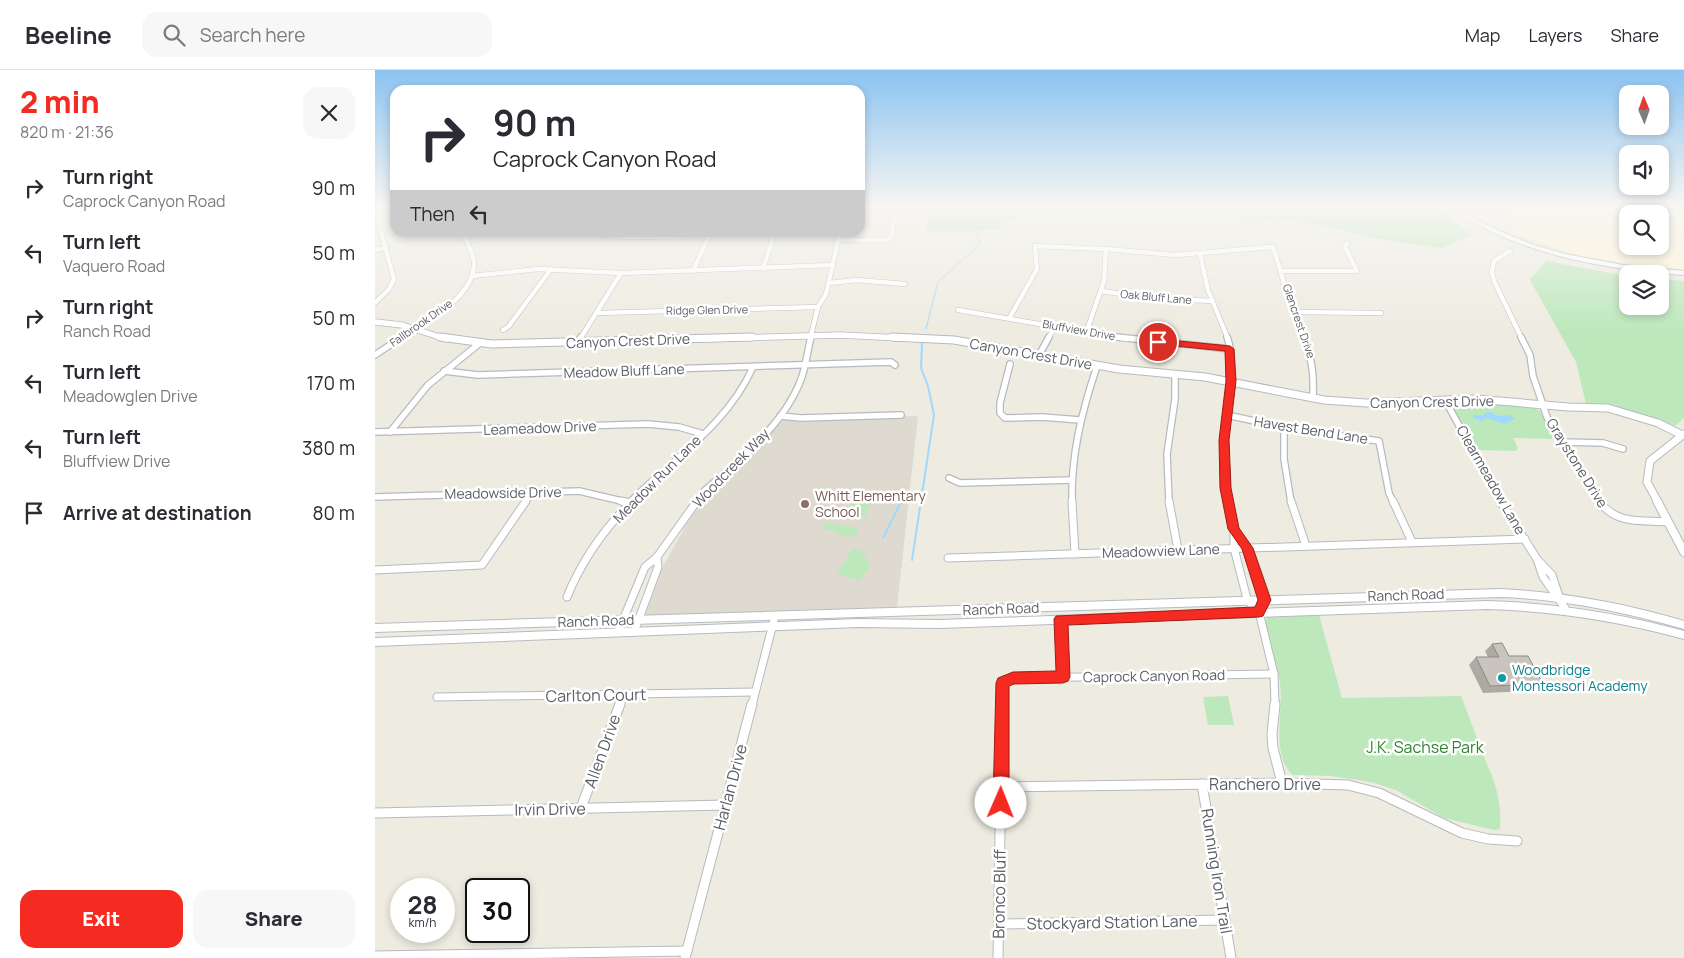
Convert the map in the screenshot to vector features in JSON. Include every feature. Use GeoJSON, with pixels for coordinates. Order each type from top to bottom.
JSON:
{"type":"FeatureCollection","features":[{"type":"Feature","properties":{"kind":"main road"},"geometry":{"type":"LineString","coordinates":[[1518,248],[1586,268],[1619,274]]}},
{"type":"Feature","properties":{"kind":"main road"},"geometry":{"type":"LineString","coordinates":[[1537,248],[1562,257],[1620,268],[1684,273]]}},
{"type":"Feature","properties":{"kind":"main road"},"geometry":{"type":"LineString","coordinates":[[1669,278],[1684,279]]}},
{"type":"Feature","properties":{"kind":"main road","name":"Ranch Road"},"geometry":{"type":"LineString","coordinates":[[375,628],[860,612],[934,612],[1500,592],[1559,596],[1633,611],[1684,625]]}},
{"type":"Feature","properties":{"kind":"main road","name":"Ranch Road"},"geometry":{"type":"LineString","coordinates":[[375,642],[618,632],[1487,605],[1565,608],[1623,619],[1684,635]]}},
{"type":"Feature","properties":{"kind":"street"},"geometry":{"type":"LineString","coordinates":[[375,303],[393,283],[394,279],[386,248]]}},
{"type":"Feature","properties":{"kind":"street"},"geometry":{"type":"LineString","coordinates":[[469,248],[474,264],[472,276],[551,269],[621,273],[833,265]]}},
{"type":"Feature","properties":{"kind":"street"},"geometry":{"type":"LineString","coordinates":[[693,271],[703,248]]}},
{"type":"Feature","properties":{"kind":"street"},"geometry":{"type":"LineString","coordinates":[[763,269],[770,248]]}},
{"type":"Feature","properties":{"kind":"street","name":"Woodcreek Way"},"geometry":{"type":"LineString","coordinates":[[618,632],[645,567],[657,557],[703,493],[755,446],[780,416],[799,382],[818,308],[826,294],[836,248]]}},
{"type":"Feature","properties":{"kind":"street"},"geometry":{"type":"LineString","coordinates":[[1010,317],[1037,270],[1035,248]]}},
{"type":"Feature","properties":{"kind":"street"},"geometry":{"type":"LineString","coordinates":[[1093,248],[1175,255],[1200,254],[1212,301],[1229,342],[1231,381],[1224,440],[1225,488],[1234,529],[1234,548],[1248,601],[1259,612],[1274,674],[1276,696],[1272,734],[1273,748],[1282,783]]}},
{"type":"Feature","properties":{"kind":"street","name":"Glencrest Drive"},"geometry":{"type":"LineString","coordinates":[[1200,254],[1244,248]]}},
{"type":"Feature","properties":{"kind":"street","name":"Glencrest Drive"},"geometry":{"type":"LineString","coordinates":[[1274,248],[1294,312],[1313,359],[1313,398]]}},
{"type":"Feature","properties":{"kind":"street"},"geometry":{"type":"LineString","coordinates":[[1282,271],[1357,271],[1346,248]]}},
{"type":"Feature","properties":{"kind":"street"},"geometry":{"type":"LineString","coordinates":[[1086,332],[1107,271],[1106,249]]}},
{"type":"Feature","properties":{"kind":"street","name":"Graystone Drive"},"geometry":{"type":"LineString","coordinates":[[1510,251],[1494,260],[1494,281],[1530,355],[1545,414],[1607,512],[1612,516],[1620,518],[1668,522]]}},
{"type":"Feature","properties":{"kind":"street"},"geometry":{"type":"LineString","coordinates":[[503,330],[509,326],[551,269]]}},
{"type":"Feature","properties":{"kind":"street"},"geometry":{"type":"LineString","coordinates":[[578,342],[621,273]]}},
{"type":"Feature","properties":{"kind":"street","name":"Fallbrook Drive"},"geometry":{"type":"LineString","coordinates":[[375,355],[450,304],[468,284],[472,276]]}},
{"type":"Feature","properties":{"kind":"street"},"geometry":{"type":"LineString","coordinates":[[829,283],[857,280],[905,284]]}},
{"type":"Feature","properties":{"kind":"street","name":"Oak Bluff Lane"},"geometry":{"type":"LineString","coordinates":[[1101,291],[1149,298],[1212,301]]}},
{"type":"Feature","properties":{"kind":"street","name":"Ridge Glen Drive"},"geometry":{"type":"LineString","coordinates":[[597,312],[818,308]]}},
{"type":"Feature","properties":{"kind":"street","name":"Bluffview Drive"},"geometry":{"type":"LineString","coordinates":[[958,310],[1010,317],[1131,340],[1230,349]]}},
{"type":"Feature","properties":{"kind":"street"},"geometry":{"type":"LineString","coordinates":[[1294,312],[1381,313]]}},
{"type":"Feature","properties":{"kind":"street","name":"Canyon Crest Drive"},"geometry":{"type":"LineString","coordinates":[[375,322],[402,325],[443,338],[480,343],[811,336],[884,336],[954,340],[1097,366],[1231,381],[1313,398],[1366,403],[1476,399],[1608,408],[1658,423],[1683,434]]}},
{"type":"Feature","properties":{"kind":"street"},"geometry":{"type":"LineString","coordinates":[[1039,355],[1055,326]]}},
{"type":"Feature","properties":{"kind":"street"},"geometry":{"type":"LineString","coordinates":[[391,432],[417,398],[445,371],[467,356],[480,343]]}},
{"type":"Feature","properties":{"kind":"street","name":"Meadow Bluff Lane"},"geometry":{"type":"LineString","coordinates":[[445,371],[478,375],[891,362],[895,365]]}},
{"type":"Feature","properties":{"kind":"street"},"geometry":{"type":"LineString","coordinates":[[1011,364],[1000,403],[1000,413],[1005,418],[1042,417],[1081,420]]}},
{"type":"Feature","properties":{"kind":"street"},"geometry":{"type":"LineString","coordinates":[[1075,554],[1071,521],[1076,439],[1097,366]]}},
{"type":"Feature","properties":{"kind":"street","name":"Meadow Run Lane"},"geometry":{"type":"LineString","coordinates":[[567,597],[593,548],[631,503],[728,411],[745,386],[753,367]]}},
{"type":"Feature","properties":{"kind":"street"},"geometry":{"type":"LineString","coordinates":[[1175,375],[1176,393],[1168,440],[1167,468],[1169,505],[1178,550]]}},
{"type":"Feature","properties":{"kind":"street","name":"Clearmeadow Lane"},"geometry":{"type":"LineString","coordinates":[[1445,400],[1494,491],[1537,559],[1536,564],[1545,580],[1559,596],[1565,608]]}},
{"type":"Feature","properties":{"kind":"street"},"geometry":{"type":"LineString","coordinates":[[780,416],[801,418],[901,415]]}},
{"type":"Feature","properties":{"kind":"street","name":"Havest Bend Lane"},"geometry":{"type":"LineString","coordinates":[[1227,415],[1284,427],[1379,441],[1389,493],[1412,542]]}},
{"type":"Feature","properties":{"kind":"street","name":"Leameadow Drive"},"geometry":{"type":"LineString","coordinates":[[375,432],[649,424],[679,427],[703,434]]}},
{"type":"Feature","properties":{"kind":"street"},"geometry":{"type":"LineString","coordinates":[[1284,427],[1283,466],[1286,484],[1292,509],[1306,546]]}},
{"type":"Feature","properties":{"kind":"street"},"geometry":{"type":"LineString","coordinates":[[1683,434],[1650,461],[1647,482],[1684,552]]}},
{"type":"Feature","properties":{"kind":"street"},"geometry":{"type":"LineString","coordinates":[[1562,442],[1603,443],[1623,449]]}},
{"type":"Feature","properties":{"kind":"street"},"geometry":{"type":"LineString","coordinates":[[949,478],[960,483],[1072,480]]}},
{"type":"Feature","properties":{"kind":"street","name":"Meadowside Drive"},"geometry":{"type":"LineString","coordinates":[[375,497],[579,491],[631,503]]}},
{"type":"Feature","properties":{"kind":"street"},"geometry":{"type":"LineString","coordinates":[[375,570],[482,566],[531,492]]}},
{"type":"Feature","properties":{"kind":"street"},"geometry":{"type":"LineString","coordinates":[[1234,529],[1247,548],[1264,600],[1259,612]]}},
{"type":"Feature","properties":{"kind":"street","name":"Meadowview Lane"},"geometry":{"type":"LineString","coordinates":[[947,558],[1525,539]]}},
{"type":"Feature","properties":{"kind":"street","name":"Woodcreek Way"},"geometry":{"type":"LineString","coordinates":[[634,632],[658,567],[657,557]]}},
{"type":"Feature","properties":{"kind":"street","name":"Harlan Drive"},"geometry":{"type":"LineString","coordinates":[[686,955],[775,616]]}},
{"type":"Feature","properties":{"kind":"street"},"geometry":{"type":"LineString","coordinates":[[1061,619],[1063,677]]}},
{"type":"Feature","properties":{"kind":"street","name":"Caprock Canyon Road"},"geometry":{"type":"LineString","coordinates":[[1005,680],[1013,678],[1274,674]]}},
{"type":"Feature","properties":{"kind":"street","name":"Bronco Bluff"},"geometry":{"type":"LineString","coordinates":[[998,958],[1002,686],[1005,680]]}},
{"type":"Feature","properties":{"kind":"street","name":"Carlton Court"},"geometry":{"type":"LineString","coordinates":[[437,697],[755,692]]}},
{"type":"Feature","properties":{"kind":"street","name":"Allen Drive"},"geometry":{"type":"LineString","coordinates":[[581,808],[623,694]]}},
{"type":"Feature","properties":{"kind":"street","name":"Running Iron Trail"},"geometry":{"type":"LineString","coordinates":[[1202,784],[1231,958]]}},
{"type":"Feature","properties":{"kind":"street","name":"Ranchero Drive"},"geometry":{"type":"LineString","coordinates":[[1001,787],[1332,784],[1364,788],[1394,799],[1462,833],[1488,839],[1517,841]]}},
{"type":"Feature","properties":{"kind":"street","name":"Irvin Drive"},"geometry":{"type":"LineString","coordinates":[[375,813],[725,805]]}},
{"type":"Feature","properties":{"kind":"street","name":"Stockyard Station Lane"},"geometry":{"type":"LineString","coordinates":[[999,924],[1225,920]]}},
{"type":"Feature","properties":{"kind":"street"},"geometry":{"type":"LineString","coordinates":[[375,956],[686,955]]}},
{"type":"Feature","properties":{"kind":"shaded area"},"geometry":{"type":"Polygon","coordinates":[[[1558,248],[1619,248],[1619,255],[1669,255],[1669,248],[1684,248],[1684,270],[1669,268],[1669,265],[1643,265],[1586,258],[1558,248]]]}},
{"type":"Feature","properties":{"kind":"shaded area","name":"Whitt Elementary School"},"geometry":{"type":"Polygon","coordinates":[[[918,416],[897,607],[645,616],[662,568],[690,518],[715,487],[759,446],[783,420],[918,416]]]}},
{"type":"Feature","properties":{"kind":"green space"},"geometry":{"type":"Polygon","coordinates":[[[1547,260],[1619,275],[1619,315],[1669,315],[1669,280],[1684,281],[1684,418],[1675,426],[1631,411],[1609,406],[1586,404],[1576,362],[1530,280],[1547,260]]]}},
{"type":"Feature","properties":{"kind":"green space"},"geometry":{"type":"Polygon","coordinates":[[[1480,403],[1532,407],[1540,411],[1556,439],[1513,438],[1518,448],[1516,451],[1477,450],[1452,406],[1454,404],[1480,403]]]}},
{"type":"Feature","properties":{"kind":"green space"},"geometry":{"type":"Polygon","coordinates":[[[856,498],[872,503],[864,517],[846,512],[856,498]]]}},
{"type":"Feature","properties":{"kind":"green space"},"geometry":{"type":"Polygon","coordinates":[[[828,522],[857,528],[858,533],[853,537],[835,534],[833,530],[824,529],[823,526],[828,522]]]}},
{"type":"Feature","properties":{"kind":"green space"},"geometry":{"type":"Polygon","coordinates":[[[853,548],[862,551],[870,566],[860,581],[837,573],[853,548]]]}},
{"type":"Feature","properties":{"kind":"green space","name":"J.K. Sachse Park"},"geometry":{"type":"Polygon","coordinates":[[[1319,615],[1342,698],[1461,696],[1496,789],[1500,829],[1494,830],[1444,818],[1396,790],[1371,782],[1331,776],[1293,775],[1286,766],[1282,756],[1279,732],[1280,683],[1267,634],[1266,619],[1270,616],[1319,615]]]}},
{"type":"Feature","properties":{"kind":"green space"},"geometry":{"type":"Polygon","coordinates":[[[1228,696],[1234,725],[1208,725],[1203,697],[1228,696]]]}},
{"type":"Feature","properties":{"kind":"water"},"geometry":{"type":"Polygon","coordinates":[[[1490,412],[1499,416],[1510,415],[1515,419],[1504,424],[1487,418],[1481,421],[1473,418],[1474,415],[1484,415],[1484,413],[1490,412]]]}},
{"type":"Feature","properties":{"kind":"building"},"geometry":{"type":"Polygon","coordinates":[[[1502,643],[1509,656],[1528,656],[1543,684],[1490,686],[1476,657],[1499,657],[1492,644],[1502,643]]]}},
{"type":"Feature","properties":{"kind":"waterway"},"geometry":{"type":"LineString","coordinates":[[926,329],[938,282],[975,248]]}},
{"type":"Feature","properties":{"kind":"waterway"},"geometry":{"type":"LineString","coordinates":[[912,560],[934,415],[928,386],[921,368],[922,343]]}},
{"type":"Feature","properties":{"kind":"waterway"},"geometry":{"type":"LineString","coordinates":[[918,496],[922,490]]}},
{"type":"Feature","properties":{"kind":"waterway"},"geometry":{"type":"LineString","coordinates":[[883,538],[901,502],[897,500]]}},
{"type":"Feature","properties":{"kind":"place","name":"Whitt Elementary School"},"geometry":{"type":"Point","coordinates":[805,504]}},
{"type":"Feature","properties":{"kind":"place","name":"Woodbridge Montessori Academy"},"geometry":{"type":"Point","coordinates":[1502,678]}},
{"type":"Feature","properties":{"kind":"route"},"geometry":{"type":"LineString","coordinates":[[1001,803],[1002,686],[1005,680],[1013,678],[1063,677],[1061,619],[1259,612],[1264,600],[1247,548],[1234,529],[1225,488],[1224,440],[1231,381],[1230,349],[1158,342]]}}]}
